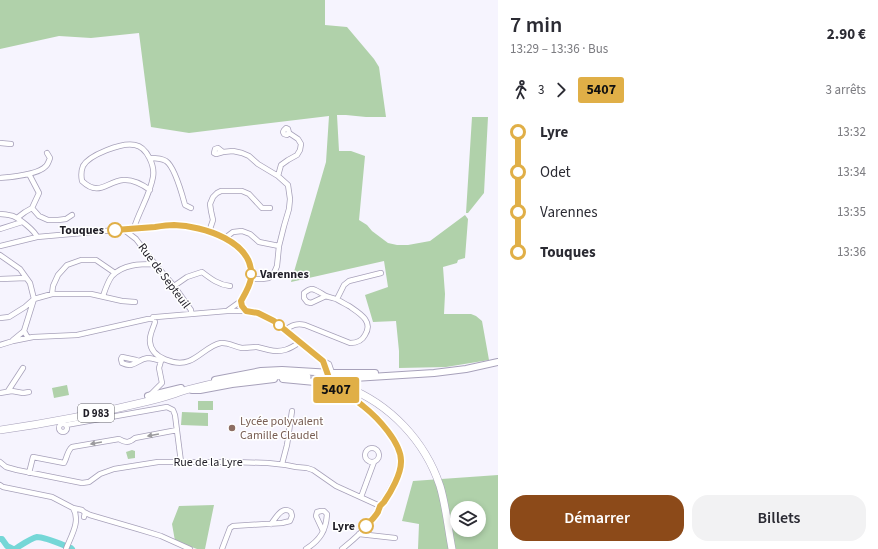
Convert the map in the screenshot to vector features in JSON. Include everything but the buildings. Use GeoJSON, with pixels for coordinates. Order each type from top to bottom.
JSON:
{"type":"FeatureCollection","features":[{"type":"Feature","properties":{"kind":"main road"},"geometry":{"type":"LineString","coordinates":[[148,396],[189,390],[200,390],[254,381],[283,379],[315,382],[455,371],[498,362]]}},
{"type":"Feature","properties":{"kind":"main road"},"geometry":{"type":"LineString","coordinates":[[1,429],[221,378],[261,371],[290,370],[411,375]]}},
{"type":"Feature","properties":{"kind":"main road","name":"D 983"},"geometry":{"type":"LineString","coordinates":[[1,429],[92,414],[229,381],[262,376],[288,375],[308,377]]}},
{"type":"Feature","properties":{"kind":"main road"},"geometry":{"type":"LineString","coordinates":[[344,390],[368,397],[388,411],[408,430],[421,448],[432,466],[440,486],[452,549]]}},
{"type":"Feature","properties":{"kind":"street"},"geometry":{"type":"LineString","coordinates":[[278,176],[281,165],[297,155],[300,150],[301,144],[298,139],[289,133]]}},
{"type":"Feature","properties":{"kind":"street"},"geometry":{"type":"LineString","coordinates":[[0,143],[11,144]]}},
{"type":"Feature","properties":{"kind":"street"},"geometry":{"type":"LineString","coordinates":[[135,228],[137,217],[148,196],[150,190],[153,175],[150,158],[142,148],[135,144],[106,150],[91,158],[83,166],[81,174],[82,181],[87,186],[103,188],[122,180],[131,180],[150,190]]}},
{"type":"Feature","properties":{"kind":"street"},"geometry":{"type":"LineString","coordinates":[[223,152],[233,152],[249,156],[258,164],[278,176],[288,185],[290,199],[289,209],[279,246],[277,266],[274,273],[269,278],[251,279]]}},
{"type":"Feature","properties":{"kind":"street"},"geometry":{"type":"LineString","coordinates":[[0,178],[29,174],[41,170],[47,166],[50,158],[47,153]]}},
{"type":"Feature","properties":{"kind":"street"},"geometry":{"type":"LineString","coordinates":[[150,158],[158,158],[167,161],[173,170],[185,205],[191,208]]}},
{"type":"Feature","properties":{"kind":"street"},"geometry":{"type":"LineString","coordinates":[[17,218],[32,208],[39,193],[29,174]]}},
{"type":"Feature","properties":{"kind":"street"},"geometry":{"type":"LineString","coordinates":[[208,232],[213,220],[210,204],[213,197],[221,191],[242,191],[249,194],[262,208],[270,208]]}},
{"type":"Feature","properties":{"kind":"street"},"geometry":{"type":"LineString","coordinates":[[32,208],[39,216],[48,220],[66,219],[72,215]]}},
{"type":"Feature","properties":{"kind":"street"},"geometry":{"type":"LineString","coordinates":[[0,214],[11,215],[17,218],[36,234],[37,237]]}},
{"type":"Feature","properties":{"kind":"street"},"geometry":{"type":"LineString","coordinates":[[0,229],[22,222]]}},
{"type":"Feature","properties":{"kind":"street"},"geometry":{"type":"LineString","coordinates":[[13,340],[24,331],[34,299],[30,283],[20,269],[1,256],[2,246],[37,237],[173,225],[190,227],[225,238],[238,246],[246,255],[251,268],[251,279],[241,301],[227,311]]}},
{"type":"Feature","properties":{"kind":"street","name":"Rue de Septeuil"},"geometry":{"type":"LineString","coordinates":[[135,228],[136,239]]}},
{"type":"Feature","properties":{"kind":"street","name":"Rue de Septeuil"},"geometry":{"type":"LineString","coordinates":[[123,229],[136,239],[174,286],[191,310],[191,314]]}},
{"type":"Feature","properties":{"kind":"street"},"geometry":{"type":"LineString","coordinates":[[225,238],[233,232],[242,231],[250,234],[259,242],[279,246]]}},
{"type":"Feature","properties":{"kind":"street"},"geometry":{"type":"LineString","coordinates":[[52,294],[53,286],[58,275],[67,266],[81,260],[96,260],[115,274]]}},
{"type":"Feature","properties":{"kind":"street"},"geometry":{"type":"LineString","coordinates":[[103,296],[112,276],[123,268],[143,264],[155,264]]}},
{"type":"Feature","properties":{"kind":"street"},"geometry":{"type":"LineString","coordinates":[[174,286],[187,277],[202,272],[214,281],[230,286]]}},
{"type":"Feature","properties":{"kind":"street"},"geometry":{"type":"LineString","coordinates":[[337,299],[344,284],[349,281],[381,273]]}},
{"type":"Feature","properties":{"kind":"street"},"geometry":{"type":"LineString","coordinates":[[0,279],[26,278]]}},
{"type":"Feature","properties":{"kind":"street"},"geometry":{"type":"LineString","coordinates":[[0,318],[9,317],[25,307],[34,299],[52,294],[91,294],[122,301],[134,302]]}},
{"type":"Feature","properties":{"kind":"street"},"geometry":{"type":"LineString","coordinates":[[285,330],[290,326],[299,324],[305,325],[350,343],[359,341],[364,337],[368,326],[366,320],[359,313],[337,299],[326,296]]}},
{"type":"Feature","properties":{"kind":"street"},"geometry":{"type":"LineString","coordinates":[[241,301],[242,306],[246,311]]}},
{"type":"Feature","properties":{"kind":"street"},"geometry":{"type":"LineString","coordinates":[[162,360],[152,350],[150,343],[153,317],[227,311],[246,311],[258,313],[274,321],[323,361],[329,364],[333,389]]}},
{"type":"Feature","properties":{"kind":"street"},"geometry":{"type":"LineString","coordinates":[[0,345],[13,340],[77,335],[148,319],[153,320]]}},
{"type":"Feature","properties":{"kind":"street"},"geometry":{"type":"LineString","coordinates":[[24,331],[28,338]]}},
{"type":"Feature","properties":{"kind":"street"},"geometry":{"type":"LineString","coordinates":[[139,361],[150,358],[179,362],[189,361],[220,343],[242,348],[258,347],[279,351],[291,349],[300,342]]}},
{"type":"Feature","properties":{"kind":"street"},"geometry":{"type":"LineString","coordinates":[[148,396],[162,383],[159,368],[162,360]]}},
{"type":"Feature","properties":{"kind":"street"},"geometry":{"type":"LineString","coordinates":[[8,391],[23,368]]}},
{"type":"Feature","properties":{"kind":"street"},"geometry":{"type":"LineString","coordinates":[[342,379],[339,387],[362,405],[386,429],[397,445],[400,452],[401,461],[398,474],[391,490],[380,506],[378,512],[370,523],[342,549]]}},
{"type":"Feature","properties":{"kind":"street"},"geometry":{"type":"LineString","coordinates":[[332,380],[338,388],[344,390]]}},
{"type":"Feature","properties":{"kind":"street"},"geometry":{"type":"LineString","coordinates":[[315,382],[333,389],[344,390]]}},
{"type":"Feature","properties":{"kind":"street"},"geometry":{"type":"LineString","coordinates":[[0,393],[8,391],[24,393],[29,392]]}},
{"type":"Feature","properties":{"kind":"street"},"geometry":{"type":"LineString","coordinates":[[66,425],[167,407],[173,410],[175,415],[182,462]]}},
{"type":"Feature","properties":{"kind":"street"},"geometry":{"type":"LineString","coordinates":[[282,464],[287,445],[292,411]]}},
{"type":"Feature","properties":{"kind":"street"},"geometry":{"type":"LineString","coordinates":[[0,462],[17,470],[29,472],[33,457],[64,463],[72,447],[119,439],[124,442],[130,442],[135,438],[177,430]]}},
{"type":"Feature","properties":{"kind":"street","name":"Rue de la Lyre"},"geometry":{"type":"LineString","coordinates":[[29,472],[82,483],[89,482],[100,474],[116,468],[158,462],[282,464],[313,470],[336,486],[380,506]]}},
{"type":"Feature","properties":{"kind":"street"},"geometry":{"type":"LineString","coordinates":[[361,497],[374,462]]}},
{"type":"Feature","properties":{"kind":"street"},"geometry":{"type":"LineString","coordinates":[[0,485],[2,487],[52,497],[79,514],[90,515],[138,528],[171,540],[190,549]]}},
{"type":"Feature","properties":{"kind":"street"},"geometry":{"type":"LineString","coordinates":[[66,549],[79,514]]}},
{"type":"Feature","properties":{"kind":"street"},"geometry":{"type":"LineString","coordinates":[[222,549],[230,528],[233,526],[271,524]]}},
{"type":"Feature","properties":{"kind":"street"},"geometry":{"type":"LineString","coordinates":[[306,549],[314,544],[323,531]]}},
{"type":"Feature","properties":{"kind":"street"},"geometry":{"type":"LineString","coordinates":[[359,534],[396,538]]}},
{"type":"Feature","properties":{"kind":"green space"},"geometry":{"type":"Polygon","coordinates":[[[0,0],[325,0],[325,25],[347,27],[379,67],[386,117],[337,115],[339,151],[351,151],[365,156],[359,220],[388,243],[408,245],[430,241],[465,215],[468,219],[465,258],[458,260],[457,263],[443,267],[445,294],[444,314],[471,314],[482,321],[489,360],[446,367],[399,368],[396,321],[373,322],[365,295],[388,287],[384,261],[291,282],[326,162],[329,116],[189,133],[151,127],[139,33],[91,38],[59,36],[0,49],[0,0]]]}},
{"type":"Feature","properties":{"kind":"green space"},"geometry":{"type":"Polygon","coordinates":[[[472,117],[488,117],[484,193],[468,213],[466,213],[472,117]]]}},
{"type":"Feature","properties":{"kind":"green space"},"geometry":{"type":"Polygon","coordinates":[[[67,385],[69,395],[54,398],[52,388],[67,385]]]}},
{"type":"Feature","properties":{"kind":"green space"},"geometry":{"type":"Polygon","coordinates":[[[198,401],[213,401],[213,410],[198,410],[198,401]]]}},
{"type":"Feature","properties":{"kind":"green space"},"geometry":{"type":"Polygon","coordinates":[[[182,412],[208,413],[208,426],[181,425],[182,412]]]}},
{"type":"Feature","properties":{"kind":"green space"},"geometry":{"type":"Polygon","coordinates":[[[132,450],[135,451],[135,458],[128,459],[126,452],[132,450]]]}},
{"type":"Feature","properties":{"kind":"green space"},"geometry":{"type":"Polygon","coordinates":[[[498,475],[498,549],[418,549],[419,524],[402,521],[413,481],[498,475]]]}},
{"type":"Feature","properties":{"kind":"green space"},"geometry":{"type":"Polygon","coordinates":[[[214,505],[205,549],[197,549],[175,541],[172,524],[179,506],[214,505]]]}},
{"type":"Feature","properties":{"kind":"waterway"},"geometry":{"type":"LineString","coordinates":[[15,549],[37,537],[72,549]]}},
{"type":"Feature","properties":{"kind":"waterway"},"geometry":{"type":"LineString","coordinates":[[0,539],[2,539],[7,546],[13,549]]}},
{"type":"Feature","properties":{"kind":"tunnel"},"geometry":{"type":"LineString","coordinates":[[307,377],[325,380],[346,387]]}},
{"type":"Feature","properties":{"kind":"bus line","name":"5407"},"geometry":{"type":"LineString","coordinates":[[115,230],[173,225],[190,227],[225,238],[238,246],[246,255],[251,268],[251,279],[241,301],[242,306],[246,311],[258,313],[274,321],[323,361],[333,389],[352,398],[362,405],[386,429],[397,445],[400,452],[401,467],[384,502],[370,523],[366,526]]}},
{"type":"Feature","properties":{"kind":"place","name":"Touques"},"geometry":{"type":"Point","coordinates":[115,230]}},
{"type":"Feature","properties":{"kind":"place","name":"Varennes"},"geometry":{"type":"Point","coordinates":[251,274]}},
{"type":"Feature","properties":{"kind":"place","name":"Lycée polyvalent Camille Claudel"},"geometry":{"type":"Point","coordinates":[232,428]}},
{"type":"Feature","properties":{"kind":"place","name":"Lyre"},"geometry":{"type":"Point","coordinates":[366,526]}}]}
